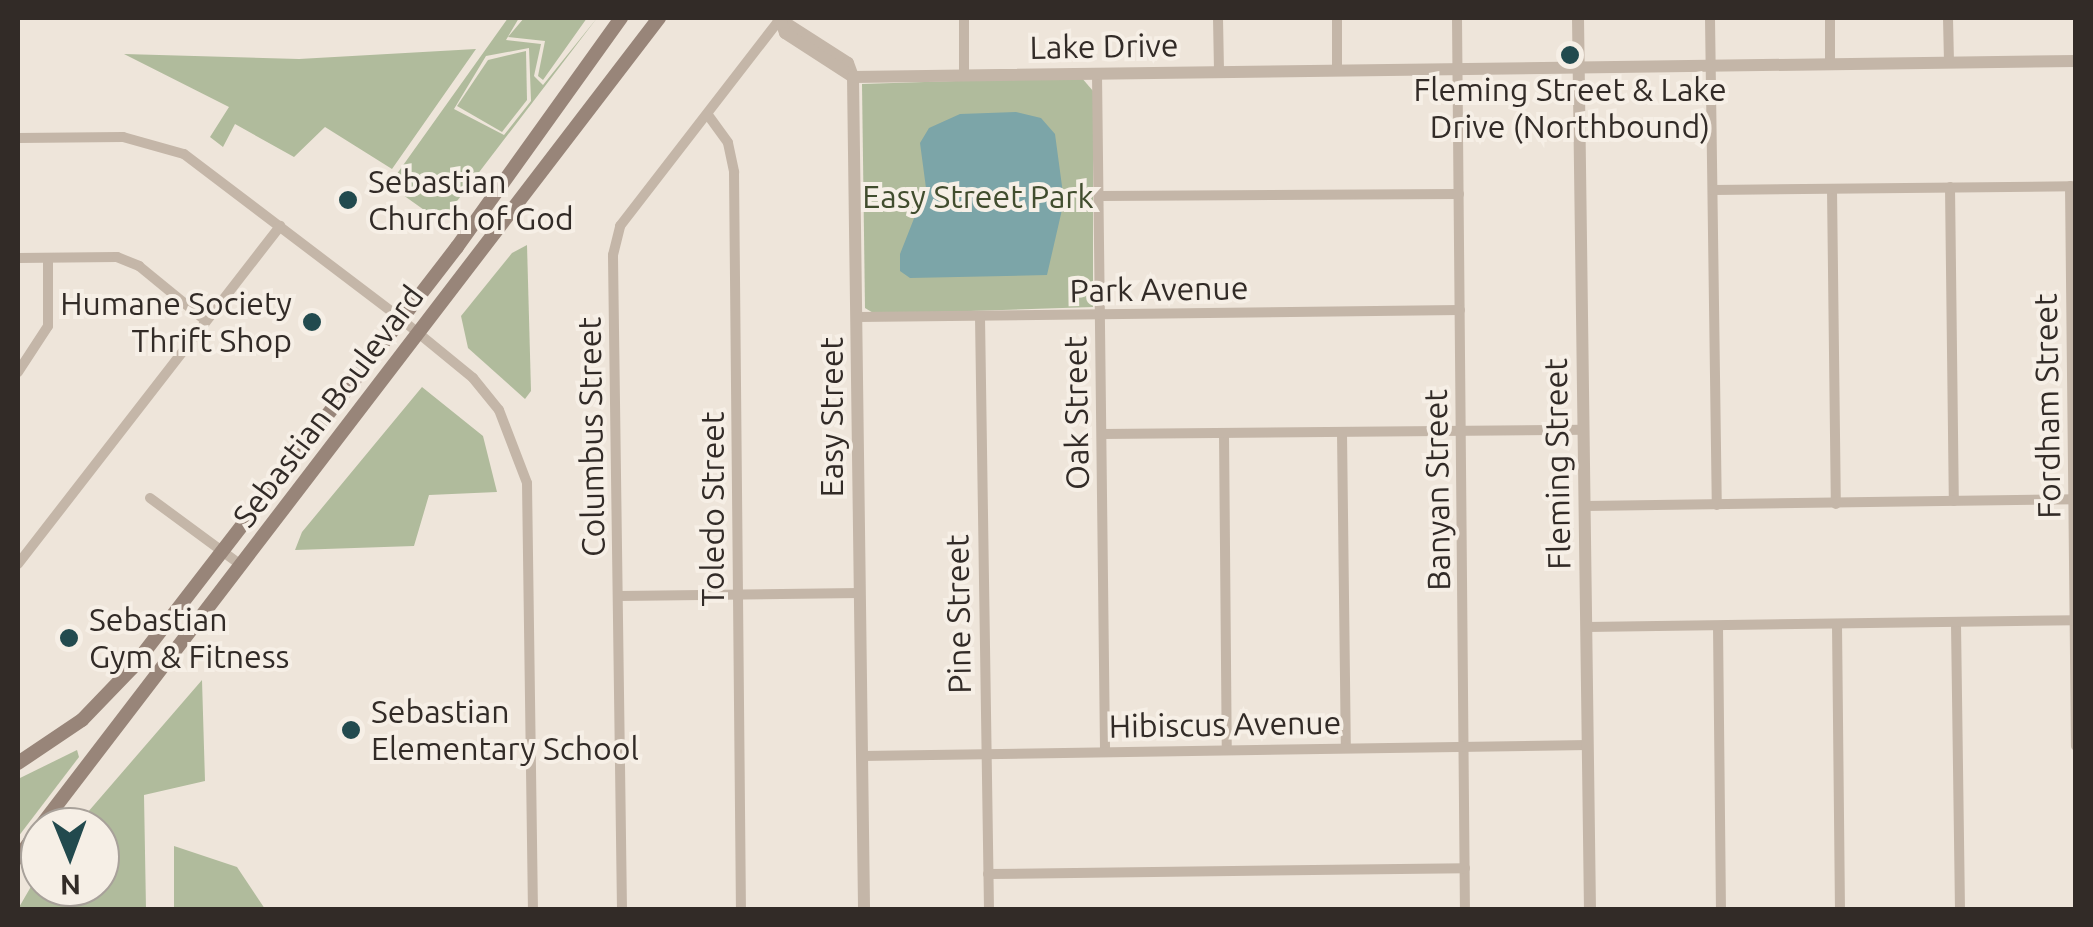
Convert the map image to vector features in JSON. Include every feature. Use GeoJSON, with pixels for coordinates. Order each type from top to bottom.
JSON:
{"type":"FeatureCollection","features":[{"type":"Feature","properties":{"kind":"main road","name":"Sebastian Boulevard"},"geometry":{"type":"LineString","coordinates":[[18,763],[82,720],[112,691],[402,320],[621,18]]}},
{"type":"Feature","properties":{"kind":"main road","name":"Sebastian Boulevard"},"geometry":{"type":"LineString","coordinates":[[55,807],[660,18]]}},
{"type":"Feature","properties":{"kind":"street"},"geometry":{"type":"LineString","coordinates":[[779,18],[848,63],[854,77]]}},
{"type":"Feature","properties":{"kind":"street","name":"Columbus Street"},"geometry":{"type":"LineString","coordinates":[[622,910],[613,254],[620,226],[779,18]]}},
{"type":"Feature","properties":{"kind":"street"},"geometry":{"type":"LineString","coordinates":[[964,18],[964,76]]}},
{"type":"Feature","properties":{"kind":"street"},"geometry":{"type":"LineString","coordinates":[[1218,18],[1219,72]]}},
{"type":"Feature","properties":{"kind":"street"},"geometry":{"type":"LineString","coordinates":[[1336,18],[1337,71]]}},
{"type":"Feature","properties":{"kind":"street","name":"Banyan Street"},"geometry":{"type":"LineString","coordinates":[[1456,18],[1465,910]]}},
{"type":"Feature","properties":{"kind":"street","name":"Fleming Street"},"geometry":{"type":"LineString","coordinates":[[1578,18],[1590,910]]}},
{"type":"Feature","properties":{"kind":"street"},"geometry":{"type":"LineString","coordinates":[[1710,18],[1716,505]]}},
{"type":"Feature","properties":{"kind":"street"},"geometry":{"type":"LineString","coordinates":[[1830,18],[1830,64]]}},
{"type":"Feature","properties":{"kind":"street"},"geometry":{"type":"LineString","coordinates":[[1948,18],[1949,63]]}},
{"type":"Feature","properties":{"kind":"street","name":"Lake Drive"},"geometry":{"type":"LineString","coordinates":[[854,77],[2076,61]]}},
{"type":"Feature","properties":{"kind":"street","name":"Oak Street"},"geometry":{"type":"LineString","coordinates":[[1097,74],[1104,750]]}},
{"type":"Feature","properties":{"kind":"street","name":"Easy Street"},"geometry":{"type":"LineString","coordinates":[[854,77],[864,910]]}},
{"type":"Feature","properties":{"kind":"street","name":"Toledo Street"},"geometry":{"type":"LineString","coordinates":[[708,114],[728,144],[734,172],[740,910]]}},
{"type":"Feature","properties":{"kind":"street"},"geometry":{"type":"LineString","coordinates":[[18,138],[123,137],[184,154],[402,320],[500,410],[527,484],[533,910]]}},
{"type":"Feature","properties":{"kind":"street"},"geometry":{"type":"LineString","coordinates":[[1713,190],[2072,186]]}},
{"type":"Feature","properties":{"kind":"street","name":"Fordham Street"},"geometry":{"type":"LineString","coordinates":[[2072,186],[2076,746]]}},
{"type":"Feature","properties":{"kind":"street"},"geometry":{"type":"LineString","coordinates":[[1950,187],[1954,501]]}},
{"type":"Feature","properties":{"kind":"street"},"geometry":{"type":"LineString","coordinates":[[1832,189],[1836,504]]}},
{"type":"Feature","properties":{"kind":"street"},"geometry":{"type":"LineString","coordinates":[[1100,196],[1459,194]]}},
{"type":"Feature","properties":{"kind":"street"},"geometry":{"type":"LineString","coordinates":[[18,564],[280,226]]}},
{"type":"Feature","properties":{"kind":"street"},"geometry":{"type":"LineString","coordinates":[[18,258],[117,256],[139,266],[205,320]]}},
{"type":"Feature","properties":{"kind":"street"},"geometry":{"type":"LineString","coordinates":[[18,372],[48,326],[48,258]]}},
{"type":"Feature","properties":{"kind":"street","name":"Park Avenue"},"geometry":{"type":"LineString","coordinates":[[858,317],[1460,310]]}},
{"type":"Feature","properties":{"kind":"street","name":"Pine Street"},"geometry":{"type":"LineString","coordinates":[[980,317],[988,910]]}},
{"type":"Feature","properties":{"kind":"street"},"geometry":{"type":"LineString","coordinates":[[1102,434],[1584,430]]}},
{"type":"Feature","properties":{"kind":"street"},"geometry":{"type":"LineString","coordinates":[[1224,433],[1227,748]]}},
{"type":"Feature","properties":{"kind":"street"},"geometry":{"type":"LineString","coordinates":[[1342,433],[1346,747]]}},
{"type":"Feature","properties":{"kind":"street"},"geometry":{"type":"LineString","coordinates":[[150,498],[241,565]]}},
{"type":"Feature","properties":{"kind":"street"},"geometry":{"type":"LineString","coordinates":[[1585,506],[2074,500]]}},
{"type":"Feature","properties":{"kind":"street"},"geometry":{"type":"LineString","coordinates":[[619,596],[860,593]]}},
{"type":"Feature","properties":{"kind":"street"},"geometry":{"type":"LineString","coordinates":[[1587,627],[2074,620]]}},
{"type":"Feature","properties":{"kind":"street"},"geometry":{"type":"LineString","coordinates":[[1956,624],[1960,910]]}},
{"type":"Feature","properties":{"kind":"street"},"geometry":{"type":"LineString","coordinates":[[1718,626],[1721,910]]}},
{"type":"Feature","properties":{"kind":"street"},"geometry":{"type":"LineString","coordinates":[[1837,626],[1840,910]]}},
{"type":"Feature","properties":{"kind":"street","name":"Hibiscus Avenue"},"geometry":{"type":"LineString","coordinates":[[862,756],[984,751],[1588,745]]}},
{"type":"Feature","properties":{"kind":"street"},"geometry":{"type":"LineString","coordinates":[[988,874],[1464,868]]}},
{"type":"Feature","properties":{"kind":"green space"},"geometry":{"type":"Polygon","coordinates":[[[508,18],[519,18],[506,40],[541,44],[534,76],[543,85],[597,18],[441,222],[389,185],[508,18]],[[529,48],[486,56],[454,109],[504,135],[531,101],[529,48]]]}},
{"type":"Feature","properties":{"kind":"green space"},"geometry":{"type":"Polygon","coordinates":[[[524,18],[587,18],[543,80],[538,76],[545,41],[508,37],[524,18]]]}},
{"type":"Feature","properties":{"kind":"green space"},"geometry":{"type":"Polygon","coordinates":[[[476,49],[392,169],[325,127],[294,157],[235,124],[223,147],[210,137],[229,107],[124,54],[299,59],[476,49]]]}},
{"type":"Feature","properties":{"kind":"green space"},"geometry":{"type":"Polygon","coordinates":[[[526,51],[527,100],[502,132],[457,106],[488,60],[526,51]]]}},
{"type":"Feature","properties":{"kind":"green space","name":"Easy Street Park"},"geometry":{"type":"Polygon","coordinates":[[[1081,77],[1093,91],[1093,307],[875,314],[865,308],[862,84],[1081,77]]]}},
{"type":"Feature","properties":{"kind":"green space"},"geometry":{"type":"Polygon","coordinates":[[[527,245],[531,391],[525,399],[468,348],[461,316],[512,253],[527,245]]]}},
{"type":"Feature","properties":{"kind":"green space"},"geometry":{"type":"Polygon","coordinates":[[[422,387],[483,436],[497,492],[429,495],[414,546],[295,550],[302,532],[422,387]]]}},
{"type":"Feature","properties":{"kind":"green space"},"geometry":{"type":"Polygon","coordinates":[[[202,680],[205,781],[144,795],[146,909],[18,909],[20,906],[120,907],[120,807],[92,807],[202,680]]]}},
{"type":"Feature","properties":{"kind":"green space"},"geometry":{"type":"Polygon","coordinates":[[[77,750],[79,757],[41,807],[20,807],[18,837],[18,779],[77,750]]]}},
{"type":"Feature","properties":{"kind":"green space"},"geometry":{"type":"Polygon","coordinates":[[[174,846],[237,867],[265,909],[174,909],[174,846]]]}},
{"type":"Feature","properties":{"kind":"water"},"geometry":{"type":"Polygon","coordinates":[[[1016,112],[1041,118],[1055,134],[1064,201],[1047,275],[910,278],[900,271],[900,254],[926,188],[920,143],[929,128],[960,114],[1016,112]]]}},
{"type":"Feature","properties":{"kind":"place","name":"Fleming Street & Lake Drive (Northbound)"},"geometry":{"type":"Point","coordinates":[1570,55]}},
{"type":"Feature","properties":{"kind":"place","name":"Sebastian Church of God"},"geometry":{"type":"Point","coordinates":[348,200]}},
{"type":"Feature","properties":{"kind":"place","name":"Humane Society Thrift Shop"},"geometry":{"type":"Point","coordinates":[312,322]}},
{"type":"Feature","properties":{"kind":"place","name":"Sebastian Gym & Fitness"},"geometry":{"type":"Point","coordinates":[69,638]}},
{"type":"Feature","properties":{"kind":"place","name":"Sebastian Elementary School"},"geometry":{"type":"Point","coordinates":[351,730]}}]}
